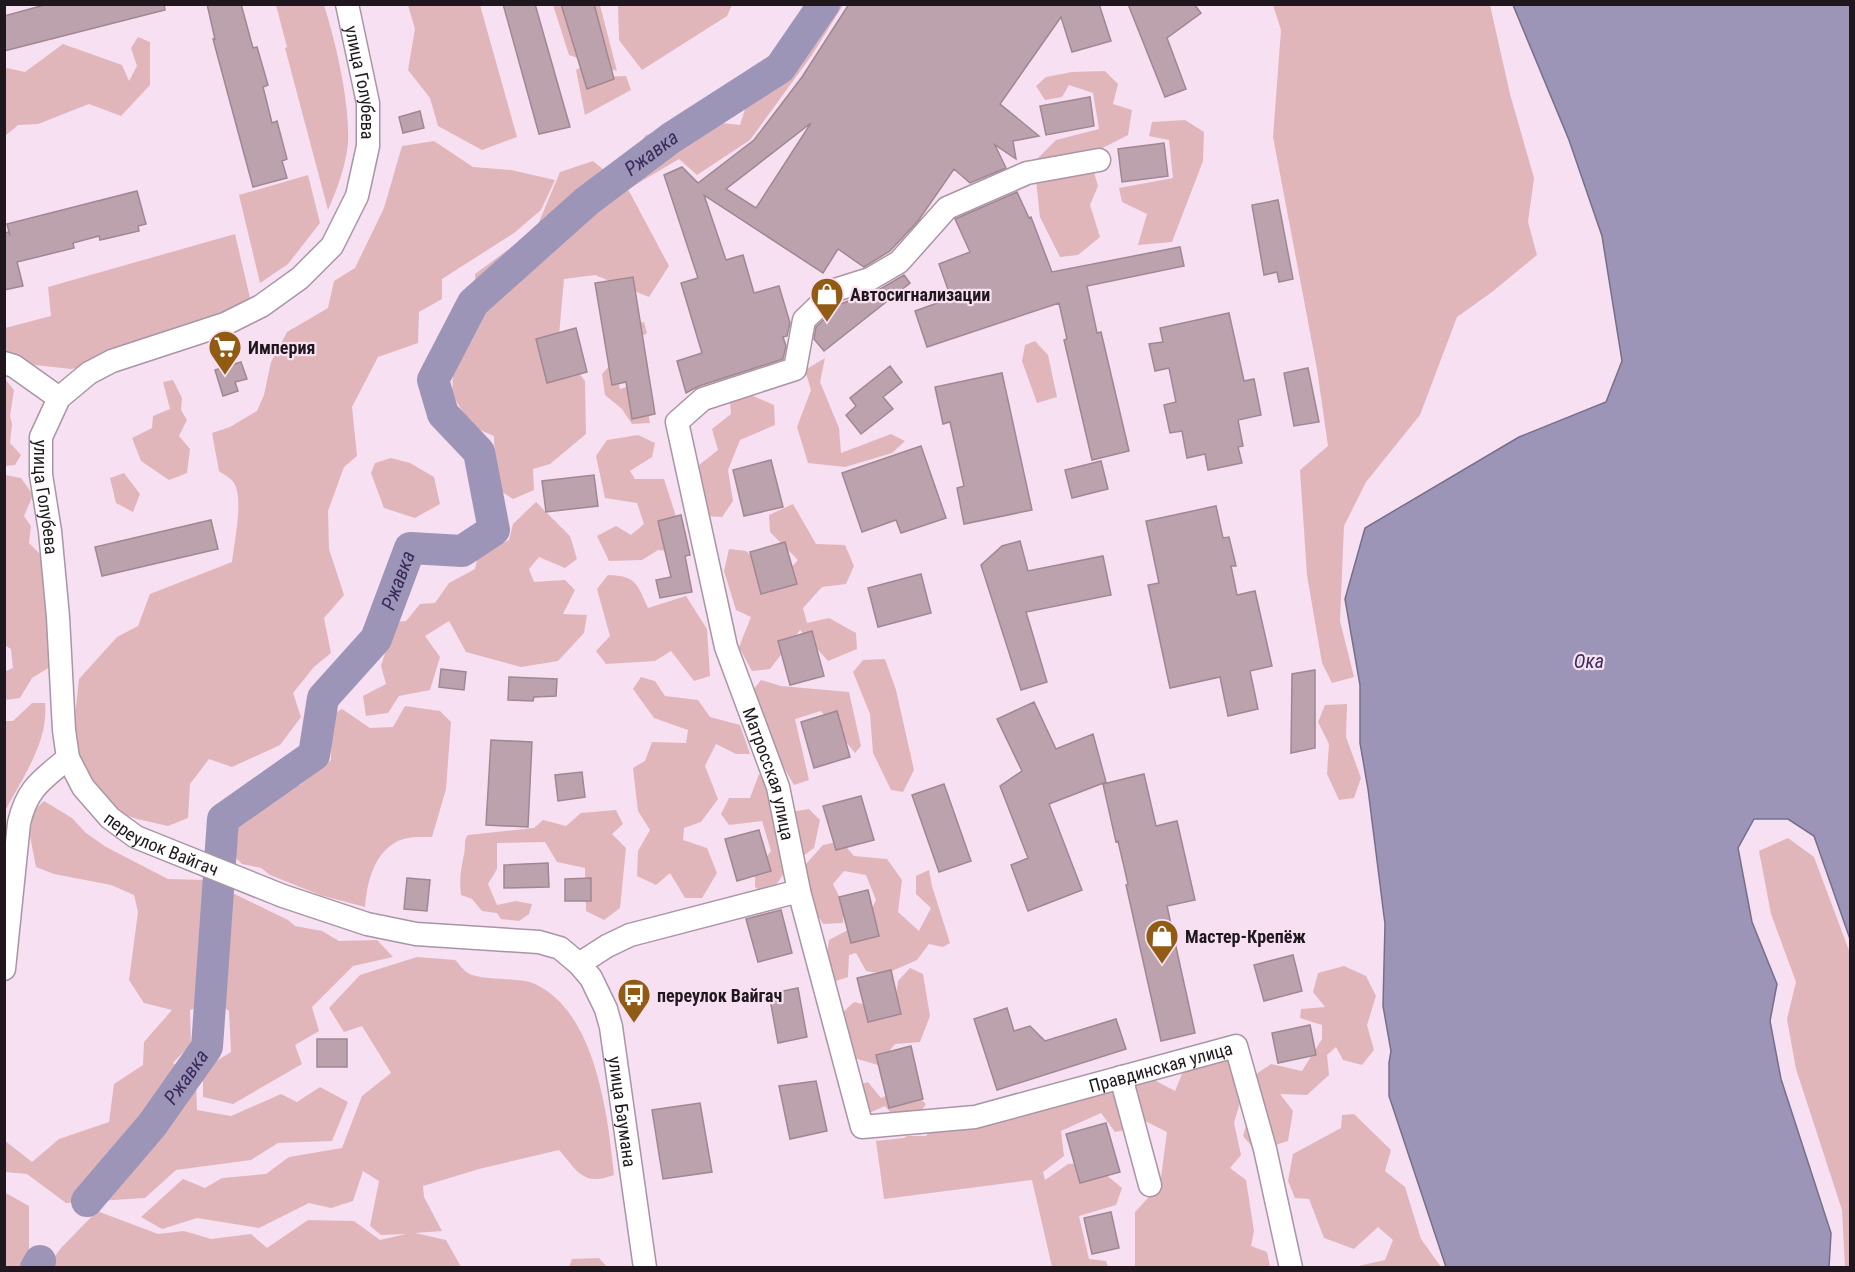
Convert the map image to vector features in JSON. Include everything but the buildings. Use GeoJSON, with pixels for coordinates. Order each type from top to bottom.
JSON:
{"type":"FeatureCollection","features":[{"type":"Feature","properties":{"kind":"street","name":"улица Голубева"},"geometry":{"type":"LineString","coordinates":[[68,758],[50,531],[41,475],[41,437],[59,398],[89,373],[112,361],[225,324],[261,306],[300,278],[332,246],[357,196],[368,146],[368,103],[347,4]]}},
{"type":"Feature","properties":{"kind":"street","name":"Матросская улица"},"geometry":{"type":"LineString","coordinates":[[862,1127],[799,891],[778,787],[726,647],[677,422],[702,399],[795,369],[804,320],[835,290],[870,279],[899,262],[947,208],[1027,173],[1099,160]]}},
{"type":"Feature","properties":{"kind":"street"},"geometry":{"type":"LineString","coordinates":[[4,363],[15,366],[59,398]]}},
{"type":"Feature","properties":{"kind":"street"},"geometry":{"type":"LineString","coordinates":[[4,969],[22,807],[32,789],[68,758]]}},
{"type":"Feature","properties":{"kind":"street","name":"переулок Вайгач"},"geometry":{"type":"LineString","coordinates":[[68,758],[83,787],[110,818],[136,837],[283,896],[367,924],[416,934],[539,942],[560,948],[579,964]]}},
{"type":"Feature","properties":{"kind":"street"},"geometry":{"type":"LineString","coordinates":[[579,964],[607,946],[630,935],[799,891]]}},
{"type":"Feature","properties":{"kind":"street","name":"улица Баумана"},"geometry":{"type":"LineString","coordinates":[[579,964],[591,978],[599,993],[611,1027],[645,1268]]}},
{"type":"Feature","properties":{"kind":"street","name":"Правдинская улица"},"geometry":{"type":"LineString","coordinates":[[862,1127],[975,1117],[1236,1046],[1264,1149],[1291,1268]]}},
{"type":"Feature","properties":{"kind":"street"},"geometry":{"type":"LineString","coordinates":[[1121,1077],[1150,1185]]}},
{"type":"Feature","properties":{"kind":"shaded area"},"geometry":{"type":"Polygon","coordinates":[[[618,4],[732,5],[727,16],[642,70],[619,40],[618,4]]]}},
{"type":"Feature","properties":{"kind":"shaded area"},"geometry":{"type":"Polygon","coordinates":[[[276,5],[324,5],[333,37],[347,110],[348,143],[341,177],[328,210],[285,48],[287,47],[276,5]]]}},
{"type":"Feature","properties":{"kind":"shaded area"},"geometry":{"type":"Polygon","coordinates":[[[408,5],[480,5],[517,137],[482,150],[438,126],[430,98],[408,70],[415,29],[408,5]]]}},
{"type":"Feature","properties":{"kind":"shaded area"},"geometry":{"type":"Polygon","coordinates":[[[553,5],[600,5],[617,71],[569,55],[553,5]]]}},
{"type":"Feature","properties":{"kind":"shaded area"},"geometry":{"type":"Polygon","coordinates":[[[810,5],[843,5],[812,55],[750,140],[697,175],[679,159],[630,188],[613,173],[618,162],[641,152],[640,143],[646,135],[674,128],[685,136],[712,122],[740,125],[746,106],[770,91],[767,59],[784,51],[810,5]]]}},
{"type":"Feature","properties":{"kind":"shaded area"},"geometry":{"type":"Polygon","coordinates":[[[1273,5],[1490,5],[1510,94],[1534,178],[1528,222],[1537,255],[1457,317],[1420,415],[1366,482],[1344,526],[1340,621],[1354,677],[1332,683],[1322,663],[1307,575],[1300,470],[1328,446],[1317,369],[1273,137],[1281,30],[1273,5]]]}},
{"type":"Feature","properties":{"kind":"shaded area"},"geometry":{"type":"Polygon","coordinates":[[[138,37],[150,42],[150,85],[121,116],[89,104],[38,124],[18,125],[5,136],[4,71],[7,68],[25,72],[63,44],[122,65],[129,81],[137,66],[131,48],[138,37]]]}},
{"type":"Feature","properties":{"kind":"shaded area"},"geometry":{"type":"Polygon","coordinates":[[[587,64],[600,77],[626,76],[631,90],[585,115],[576,70],[587,64]]]}},
{"type":"Feature","properties":{"kind":"shaded area"},"geometry":{"type":"Polygon","coordinates":[[[1105,71],[1118,84],[1113,104],[1132,110],[1128,135],[1089,155],[1098,186],[1090,205],[1100,237],[1078,255],[1060,257],[1040,217],[1034,162],[1056,140],[1099,129],[1093,93],[1069,85],[1062,97],[1045,100],[1036,86],[1046,77],[1072,72],[1105,71]]]}},
{"type":"Feature","properties":{"kind":"shaded area"},"geometry":{"type":"Polygon","coordinates":[[[1185,120],[1204,132],[1203,161],[1172,242],[1138,245],[1147,214],[1122,202],[1119,188],[1173,178],[1169,140],[1149,136],[1152,122],[1185,120]]]}},
{"type":"Feature","properties":{"kind":"shaded area"},"geometry":{"type":"Polygon","coordinates":[[[434,141],[473,167],[511,170],[555,180],[541,210],[514,233],[442,279],[442,299],[419,312],[418,343],[378,357],[352,407],[357,456],[344,467],[328,511],[329,549],[344,595],[324,618],[331,653],[314,667],[293,693],[301,717],[280,745],[232,767],[209,759],[190,784],[188,818],[168,826],[120,813],[98,790],[77,750],[74,726],[79,679],[117,637],[138,626],[150,594],[232,562],[238,510],[237,490],[233,481],[219,471],[212,433],[230,427],[257,411],[264,395],[271,362],[287,332],[328,308],[334,281],[355,268],[384,208],[402,146],[434,141]]]}},
{"type":"Feature","properties":{"kind":"shaded area"},"geometry":{"type":"Polygon","coordinates":[[[593,161],[629,191],[669,266],[649,297],[595,275],[564,279],[558,347],[585,381],[586,434],[550,464],[533,469],[534,490],[513,499],[496,488],[494,436],[471,426],[452,394],[454,357],[463,346],[458,316],[476,292],[475,274],[536,229],[560,172],[593,161]]]}},
{"type":"Feature","properties":{"kind":"shaded area"},"geometry":{"type":"Polygon","coordinates":[[[308,175],[320,223],[288,264],[260,283],[239,195],[308,175]]]}},
{"type":"Feature","properties":{"kind":"shaded area"},"geometry":{"type":"Polygon","coordinates":[[[235,234],[250,298],[247,305],[85,366],[71,369],[35,365],[5,353],[5,328],[51,316],[48,287],[235,234]]]}},
{"type":"Feature","properties":{"kind":"shaded area"},"geometry":{"type":"Polygon","coordinates":[[[644,322],[647,333],[628,345],[617,375],[620,389],[639,383],[648,410],[650,423],[632,424],[622,409],[605,395],[602,374],[613,362],[622,326],[644,322]]]}},
{"type":"Feature","properties":{"kind":"shaded area"},"geometry":{"type":"Polygon","coordinates":[[[1035,341],[1048,355],[1057,397],[1037,403],[1022,361],[1025,345],[1035,341]]]}},
{"type":"Feature","properties":{"kind":"shaded area"},"geometry":{"type":"Polygon","coordinates":[[[825,358],[820,382],[839,428],[841,453],[891,434],[905,441],[892,453],[845,467],[808,463],[797,427],[811,390],[805,370],[825,358]]]}},
{"type":"Feature","properties":{"kind":"shaded area"},"geometry":{"type":"Polygon","coordinates":[[[5,379],[14,390],[10,416],[12,424],[10,443],[21,455],[15,465],[5,466],[5,379]]]}},
{"type":"Feature","properties":{"kind":"shaded area"},"geometry":{"type":"Polygon","coordinates":[[[173,380],[182,398],[181,410],[187,420],[179,436],[190,449],[187,473],[169,480],[141,461],[132,438],[152,428],[153,416],[170,409],[163,382],[173,380]]]}},
{"type":"Feature","properties":{"kind":"shaded area"},"geometry":{"type":"Polygon","coordinates":[[[744,392],[774,405],[775,425],[740,440],[728,470],[733,501],[722,517],[706,516],[694,469],[718,450],[712,429],[731,414],[730,400],[744,392]]]}},
{"type":"Feature","properties":{"kind":"shaded area"},"geometry":{"type":"Polygon","coordinates":[[[638,435],[655,443],[652,457],[630,471],[635,479],[664,479],[682,535],[676,552],[658,550],[642,560],[609,561],[597,536],[616,526],[631,535],[644,524],[637,503],[605,498],[596,456],[607,440],[638,435]]]}},
{"type":"Feature","properties":{"kind":"shaded area"},"geometry":{"type":"Polygon","coordinates":[[[391,458],[410,463],[434,477],[440,504],[415,518],[384,508],[371,473],[375,463],[391,458]]]}},
{"type":"Feature","properties":{"kind":"shaded area"},"geometry":{"type":"Polygon","coordinates":[[[124,473],[140,494],[133,512],[116,503],[110,478],[124,473]]]}},
{"type":"Feature","properties":{"kind":"shaded area"},"geometry":{"type":"Polygon","coordinates":[[[5,475],[21,478],[33,495],[24,516],[31,526],[29,543],[40,554],[56,582],[50,667],[32,678],[20,698],[5,700],[4,672],[13,668],[11,649],[4,645],[5,475]]]}},
{"type":"Feature","properties":{"kind":"shaded area"},"geometry":{"type":"Polygon","coordinates":[[[536,502],[570,536],[577,559],[565,568],[539,557],[529,569],[534,582],[565,580],[575,590],[563,614],[587,615],[584,633],[558,661],[521,667],[466,652],[449,621],[425,636],[440,657],[430,690],[399,696],[388,713],[366,716],[363,696],[386,684],[381,666],[395,622],[406,621],[420,604],[435,603],[449,583],[475,569],[478,556],[509,540],[513,524],[536,502]]]}},
{"type":"Feature","properties":{"kind":"shaded area"},"geometry":{"type":"Polygon","coordinates":[[[793,504],[816,544],[845,545],[854,566],[846,584],[822,587],[803,608],[807,623],[829,618],[856,633],[857,649],[828,661],[800,630],[770,669],[752,671],[739,647],[751,617],[736,610],[724,571],[729,549],[746,551],[778,582],[798,560],[770,532],[769,515],[793,504]]]}},
{"type":"Feature","properties":{"kind":"shaded area"},"geometry":{"type":"Polygon","coordinates":[[[608,575],[625,577],[635,583],[648,608],[686,596],[707,629],[710,676],[694,681],[671,651],[655,661],[606,664],[596,651],[610,636],[597,589],[608,575]]]}},
{"type":"Feature","properties":{"kind":"shaded area"},"geometry":{"type":"Polygon","coordinates":[[[885,659],[896,690],[914,770],[903,792],[891,790],[873,753],[870,714],[853,672],[863,660],[885,659]]]}},
{"type":"Feature","properties":{"kind":"shaded area"},"geometry":{"type":"Polygon","coordinates":[[[641,677],[655,681],[665,696],[698,700],[710,717],[740,725],[750,754],[736,754],[716,744],[705,766],[718,799],[701,822],[684,828],[683,840],[707,848],[717,873],[702,898],[685,898],[670,873],[656,885],[637,876],[638,851],[650,830],[638,811],[633,768],[645,761],[652,742],[686,743],[688,730],[654,718],[633,689],[641,677]]]}},
{"type":"Feature","properties":{"kind":"shaded area"},"geometry":{"type":"Polygon","coordinates":[[[761,680],[781,686],[849,692],[861,746],[855,753],[821,711],[795,719],[809,780],[794,785],[775,753],[754,689],[761,680]]]}},
{"type":"Feature","properties":{"kind":"shaded area"},"geometry":{"type":"Polygon","coordinates":[[[32,703],[45,703],[43,732],[33,759],[5,811],[5,721],[13,721],[32,703]]]}},
{"type":"Feature","properties":{"kind":"shaded area"},"geometry":{"type":"Polygon","coordinates":[[[1347,704],[1346,737],[1361,778],[1354,798],[1339,800],[1327,774],[1329,744],[1318,722],[1325,705],[1347,704]]]}},
{"type":"Feature","properties":{"kind":"shaded area"},"geometry":{"type":"Polygon","coordinates":[[[405,706],[440,711],[451,722],[446,789],[432,837],[402,839],[383,853],[370,878],[365,907],[320,895],[270,875],[261,868],[242,864],[217,840],[218,823],[242,818],[238,800],[243,787],[267,779],[280,787],[300,785],[331,760],[331,715],[342,709],[370,728],[393,727],[405,706]]]}},
{"type":"Feature","properties":{"kind":"shaded area"},"geometry":{"type":"Polygon","coordinates":[[[759,774],[772,788],[773,815],[809,809],[820,820],[814,848],[788,867],[768,897],[755,887],[755,872],[771,851],[762,821],[729,825],[721,814],[729,798],[750,798],[759,774]]]}},
{"type":"Feature","properties":{"kind":"shaded area"},"geometry":{"type":"Polygon","coordinates":[[[44,801],[72,818],[86,833],[106,847],[168,879],[206,880],[288,920],[295,926],[322,931],[339,941],[377,940],[393,957],[353,966],[312,1007],[319,1031],[295,1045],[302,1064],[233,1104],[203,1097],[203,1069],[231,1052],[229,1011],[217,1002],[190,1010],[191,1044],[173,1063],[196,1083],[197,1110],[231,1116],[281,1094],[297,1102],[320,1087],[348,1102],[332,1141],[278,1143],[251,1160],[176,1170],[145,1198],[66,1203],[27,1174],[5,1172],[4,1140],[32,1162],[59,1139],[109,1122],[114,1084],[143,1065],[144,1042],[172,1010],[144,1003],[129,980],[138,912],[134,895],[111,885],[54,874],[36,867],[30,836],[33,812],[44,801]]]}},
{"type":"Feature","properties":{"kind":"shaded area"},"geometry":{"type":"Polygon","coordinates":[[[616,810],[623,824],[612,834],[626,848],[620,908],[604,920],[586,911],[585,868],[557,862],[545,842],[497,843],[497,869],[488,884],[497,905],[516,901],[532,904],[529,914],[519,921],[501,919],[497,913],[482,911],[472,899],[461,895],[461,874],[468,835],[534,828],[543,820],[566,826],[581,813],[616,810]]]}},
{"type":"Feature","properties":{"kind":"shaded area"},"geometry":{"type":"Polygon","coordinates":[[[1788,838],[1814,857],[1850,953],[1850,1267],[1845,1267],[1842,1210],[1796,1069],[1787,1019],[1796,982],[1771,914],[1759,851],[1788,838]]]}},
{"type":"Feature","properties":{"kind":"shaded area"},"geometry":{"type":"Polygon","coordinates":[[[841,841],[854,856],[887,859],[902,880],[898,912],[919,931],[931,908],[916,894],[916,876],[929,870],[950,943],[943,947],[929,944],[917,960],[885,974],[866,971],[856,953],[849,955],[848,977],[836,981],[826,961],[829,940],[864,925],[876,900],[866,875],[844,871],[833,884],[844,907],[843,923],[823,924],[804,892],[806,864],[823,845],[841,841]]]}},
{"type":"Feature","properties":{"kind":"shaded area"},"geometry":{"type":"Polygon","coordinates":[[[417,957],[455,960],[466,972],[482,977],[520,980],[535,984],[556,998],[572,1017],[585,1041],[595,1068],[608,1124],[614,1175],[587,1178],[576,1170],[559,1150],[479,1169],[423,1186],[424,1197],[442,1231],[415,1233],[446,1240],[461,1267],[47,1267],[61,1248],[97,1211],[158,1234],[184,1231],[211,1239],[251,1234],[267,1248],[308,1220],[354,1221],[380,1240],[406,1234],[381,1235],[370,1226],[379,1181],[363,1171],[353,1201],[331,1208],[309,1203],[259,1228],[197,1218],[162,1229],[141,1217],[183,1179],[205,1188],[222,1178],[266,1174],[289,1157],[342,1148],[362,1096],[391,1073],[362,1026],[344,1032],[329,1008],[360,975],[417,957]]]}},
{"type":"Feature","properties":{"kind":"shaded area"},"geometry":{"type":"Polygon","coordinates":[[[1344,966],[1366,976],[1376,996],[1367,1025],[1374,1050],[1362,1065],[1343,1060],[1336,1047],[1327,1055],[1329,1075],[1307,1095],[1280,1094],[1293,1111],[1288,1141],[1256,1151],[1243,1136],[1255,1097],[1249,1079],[1271,1064],[1302,1071],[1322,1039],[1322,1025],[1300,1018],[1301,1009],[1325,1007],[1313,992],[1318,973],[1344,966]]]}},
{"type":"Feature","properties":{"kind":"shaded area"},"geometry":{"type":"Polygon","coordinates":[[[910,968],[923,974],[930,1016],[920,1042],[895,1044],[878,1065],[854,1058],[840,1015],[854,1002],[894,1012],[898,981],[910,968]]]}},
{"type":"Feature","properties":{"kind":"shaded area"},"geometry":{"type":"Polygon","coordinates":[[[1228,1053],[1240,1102],[1234,1123],[1241,1155],[1230,1168],[1246,1180],[1254,1231],[1251,1246],[1267,1252],[1270,1267],[1135,1267],[1135,1212],[1160,1185],[1167,1132],[1141,1119],[1130,1101],[1137,1071],[1175,1091],[1190,1055],[1228,1053]]]}},
{"type":"Feature","properties":{"kind":"shaded area"},"geometry":{"type":"Polygon","coordinates":[[[868,1082],[881,1098],[907,1087],[926,1104],[918,1116],[897,1120],[885,1106],[869,1113],[855,1086],[868,1082]]]}},
{"type":"Feature","properties":{"kind":"shaded area"},"geometry":{"type":"Polygon","coordinates":[[[1103,1085],[1122,1097],[1125,1130],[1115,1132],[1101,1113],[1061,1131],[1064,1156],[1043,1172],[1045,1180],[1068,1164],[1092,1163],[1122,1188],[1116,1205],[1079,1216],[1089,1259],[1106,1261],[1108,1267],[1052,1267],[1032,1180],[884,1199],[876,1141],[907,1136],[926,1136],[934,1124],[1103,1085]]]}},
{"type":"Feature","properties":{"kind":"shaded area"},"geometry":{"type":"Polygon","coordinates":[[[1354,1114],[1391,1150],[1385,1171],[1405,1187],[1421,1239],[1441,1267],[1354,1267],[1385,1260],[1393,1240],[1378,1227],[1354,1249],[1324,1238],[1309,1199],[1295,1198],[1288,1181],[1293,1154],[1341,1128],[1342,1115],[1354,1114]]]}},
{"type":"Feature","properties":{"kind":"shaded area"},"geometry":{"type":"Polygon","coordinates":[[[4,1192],[29,1206],[29,1258],[23,1267],[5,1267],[4,1192]]]}},
{"type":"Feature","properties":{"kind":"shaded area"},"geometry":{"type":"Polygon","coordinates":[[[599,1258],[607,1267],[569,1267],[572,1259],[599,1258]]]}},
{"type":"Feature","properties":{"kind":"water","name":"Ока"},"geometry":{"type":"Polygon","coordinates":[[[1513,5],[1850,5],[1850,939],[1814,836],[1788,819],[1754,819],[1738,848],[1752,922],[1777,984],[1770,1021],[1781,1079],[1831,1233],[1829,1267],[1446,1267],[1389,1096],[1391,1051],[1383,1006],[1385,924],[1360,743],[1360,685],[1345,599],[1365,528],[1519,437],[1606,402],[1622,361],[1602,236],[1569,140],[1513,5]]]}},
{"type":"Feature","properties":{"kind":"waterway","name":"Ржавка"},"geometry":{"type":"LineString","coordinates":[[87,1201],[152,1125],[207,1047],[223,819],[314,755],[323,698],[376,639],[410,548],[462,551],[494,530],[479,452],[443,414],[433,380],[473,303],[587,201],[671,138],[780,68],[824,4]]}},
{"type":"Feature","properties":{"kind":"waterway"},"geometry":{"type":"LineString","coordinates":[[36,1268],[40,1261]]}},
{"type":"Feature","properties":{"kind":"place","name":"Автосигнализации"},"geometry":{"type":"Point","coordinates":[827,323]}},
{"type":"Feature","properties":{"kind":"place","name":"Империя"},"geometry":{"type":"Point","coordinates":[225,376]}},
{"type":"Feature","properties":{"kind":"place","name":"Мастер-Крепёж"},"geometry":{"type":"Point","coordinates":[1162,965]}},
{"type":"Feature","properties":{"kind":"place","name":"переулок Вайгач"},"geometry":{"type":"Point","coordinates":[634,1024]}}]}
